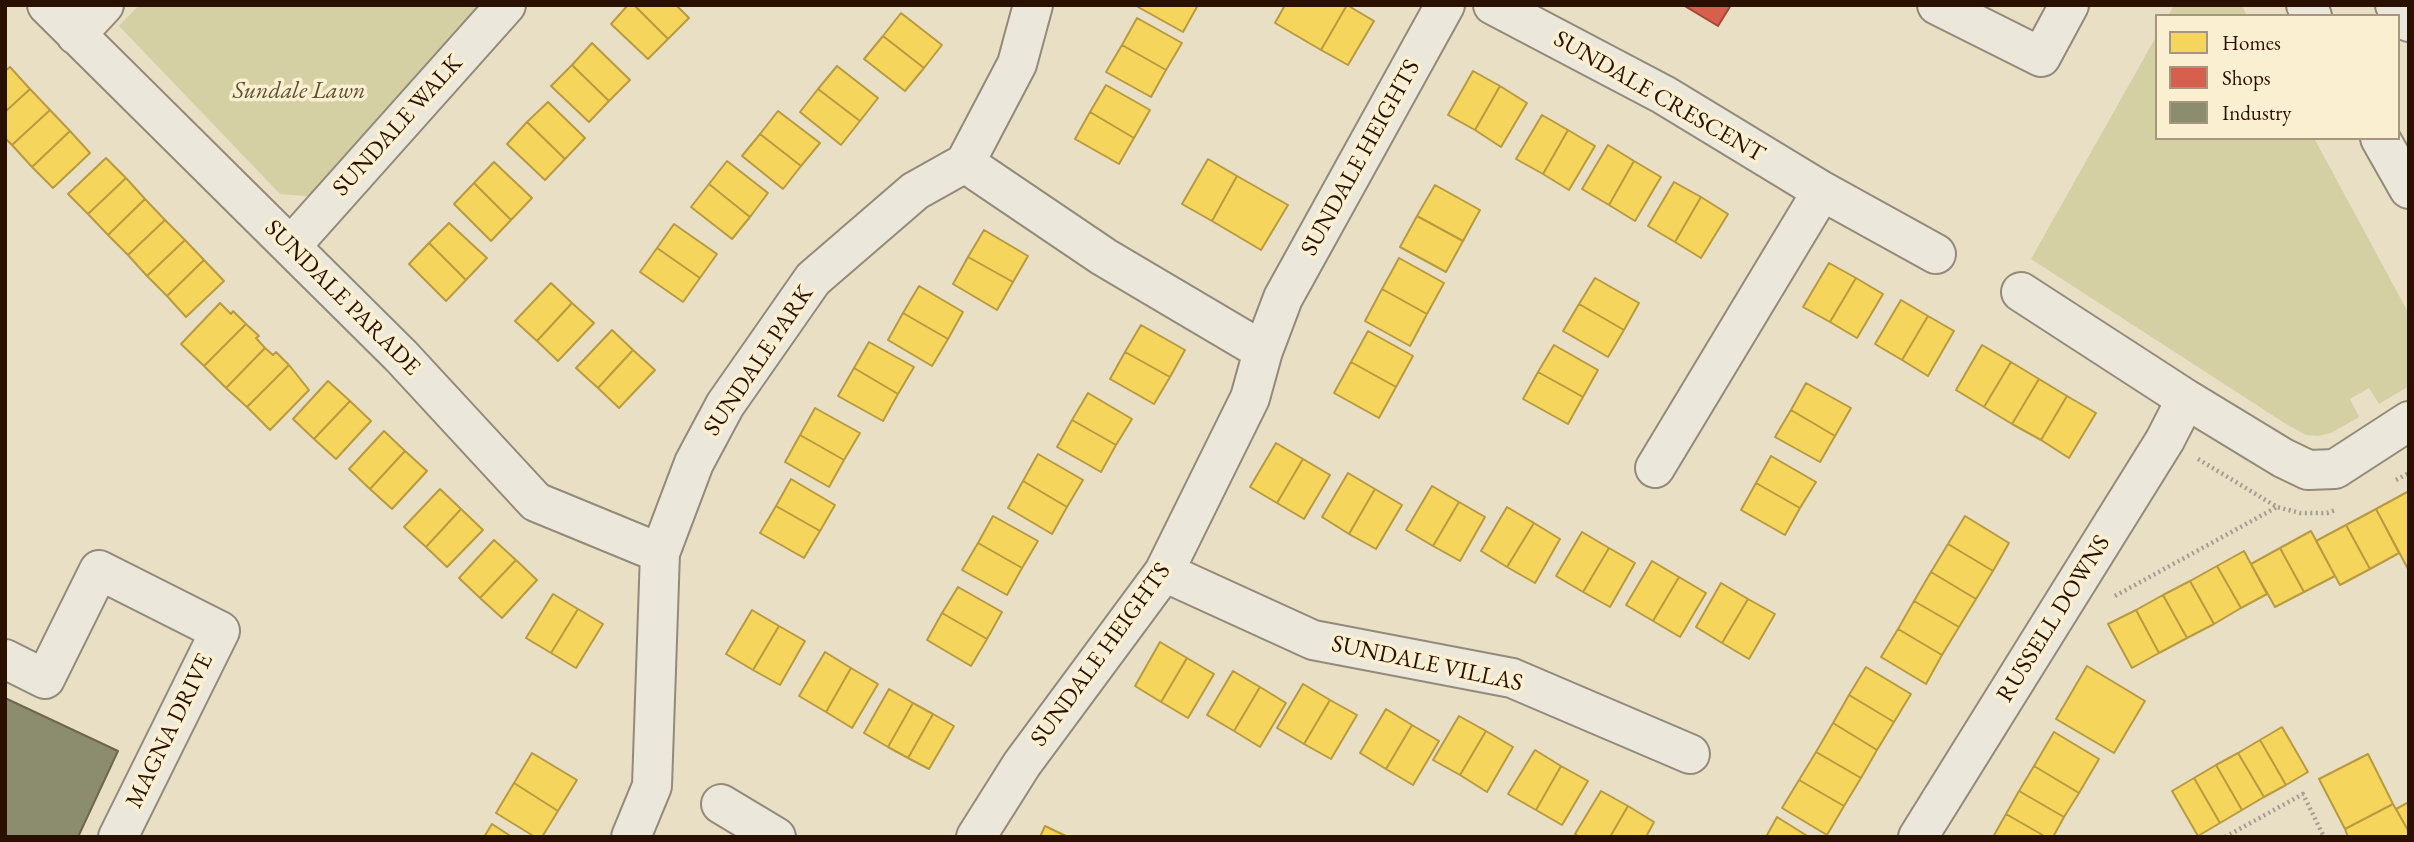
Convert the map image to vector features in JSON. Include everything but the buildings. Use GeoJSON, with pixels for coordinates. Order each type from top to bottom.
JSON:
{"type":"FeatureCollection","features":[{"type":"Feature","properties":{"kind":"street","name":"SUNDALE PARADE"},"geometry":{"type":"LineString","coordinates":[[47,5],[401,356],[536,502],[660,553]]}},
{"type":"Feature","properties":{"kind":"street"},"geometry":{"type":"LineString","coordinates":[[76,35],[104,5]]}},
{"type":"Feature","properties":{"kind":"street","name":"SUNDALE WALK"},"geometry":{"type":"LineString","coordinates":[[291,246],[506,5]]}},
{"type":"Feature","properties":{"kind":"street"},"geometry":{"type":"LineString","coordinates":[[1033,5],[1017,64],[965,163],[1104,257],[1263,351]]}},
{"type":"Feature","properties":{"kind":"street","name":"SUNDALE HEIGHTS"},"geometry":{"type":"LineString","coordinates":[[976,837],[1022,764],[1164,572],[1250,398],[1263,351],[1283,298],[1445,5]]}},
{"type":"Feature","properties":{"kind":"street","name":"SUNDALE CRESCENT"},"geometry":{"type":"LineString","coordinates":[[1493,5],[1664,95],[1822,191],[1936,254]]}},
{"type":"Feature","properties":{"kind":"street"},"geometry":{"type":"LineString","coordinates":[[1937,5],[2040,57],[2069,5]]}},
{"type":"Feature","properties":{"kind":"street"},"geometry":{"type":"LineString","coordinates":[[2395,5],[2409,22]]}},
{"type":"Feature","properties":{"kind":"street"},"geometry":{"type":"LineString","coordinates":[[2382,140],[2409,189]]}},
{"type":"Feature","properties":{"kind":"street","name":"SUNDALE PARK"},"geometry":{"type":"LineString","coordinates":[[631,837],[652,786],[660,553],[694,463],[725,404],[813,279],[915,191],[965,163]]}},
{"type":"Feature","properties":{"kind":"street"},"geometry":{"type":"LineString","coordinates":[[1655,468],[1822,191]]}},
{"type":"Feature","properties":{"kind":"street"},"geometry":{"type":"LineString","coordinates":[[2021,292],[2186,399],[2283,458],[2308,470],[2335,469],[2409,421]]}},
{"type":"Feature","properties":{"kind":"street","name":"RUSSELL DOWNS"},"geometry":{"type":"LineString","coordinates":[[1918,837],[2165,440],[2186,399]]}},
{"type":"Feature","properties":{"kind":"street","name":"MAGNA DRIVE"},"geometry":{"type":"LineString","coordinates":[[5,660],[45,679],[99,570],[220,631],[118,837]]}},
{"type":"Feature","properties":{"kind":"street","name":"SUNDALE VILLAS"},"geometry":{"type":"LineString","coordinates":[[1164,572],[1313,640],[1512,678],[1690,754]]}},
{"type":"Feature","properties":{"kind":"street"},"geometry":{"type":"LineString","coordinates":[[721,804],[776,837]]}},
{"type":"Feature","properties":{"kind":"path"},"geometry":{"type":"LineString","coordinates":[[2197,458],[2277,507],[2300,513],[2339,510]]}},
{"type":"Feature","properties":{"kind":"path"},"geometry":{"type":"LineString","coordinates":[[2385,486],[2409,473]]}},
{"type":"Feature","properties":{"kind":"path"},"geometry":{"type":"LineString","coordinates":[[2118,587],[2111,598],[2277,507]]}},
{"type":"Feature","properties":{"kind":"path"},"geometry":{"type":"LineString","coordinates":[[2225,837],[2303,794],[2324,837]]}},
{"type":"Feature","properties":{"kind":"green space","name":"Sundale Lawn"},"geometry":{"type":"Polygon","coordinates":[[[139,5],[483,5],[318,197],[280,194],[119,26],[139,5]]]}},
{"type":"Feature","properties":{"kind":"green space"},"geometry":{"type":"Polygon","coordinates":[[[2174,5],[2242,5],[2246,14],[2169,14],[2174,5]]]}},
{"type":"Feature","properties":{"kind":"green space"},"geometry":{"type":"Polygon","coordinates":[[[2155,39],[2155,140],[2315,140],[2409,314],[2409,386],[2379,404],[2369,388],[2350,399],[2359,417],[2331,433],[2306,435],[2031,259],[2155,39]]]}}]}
